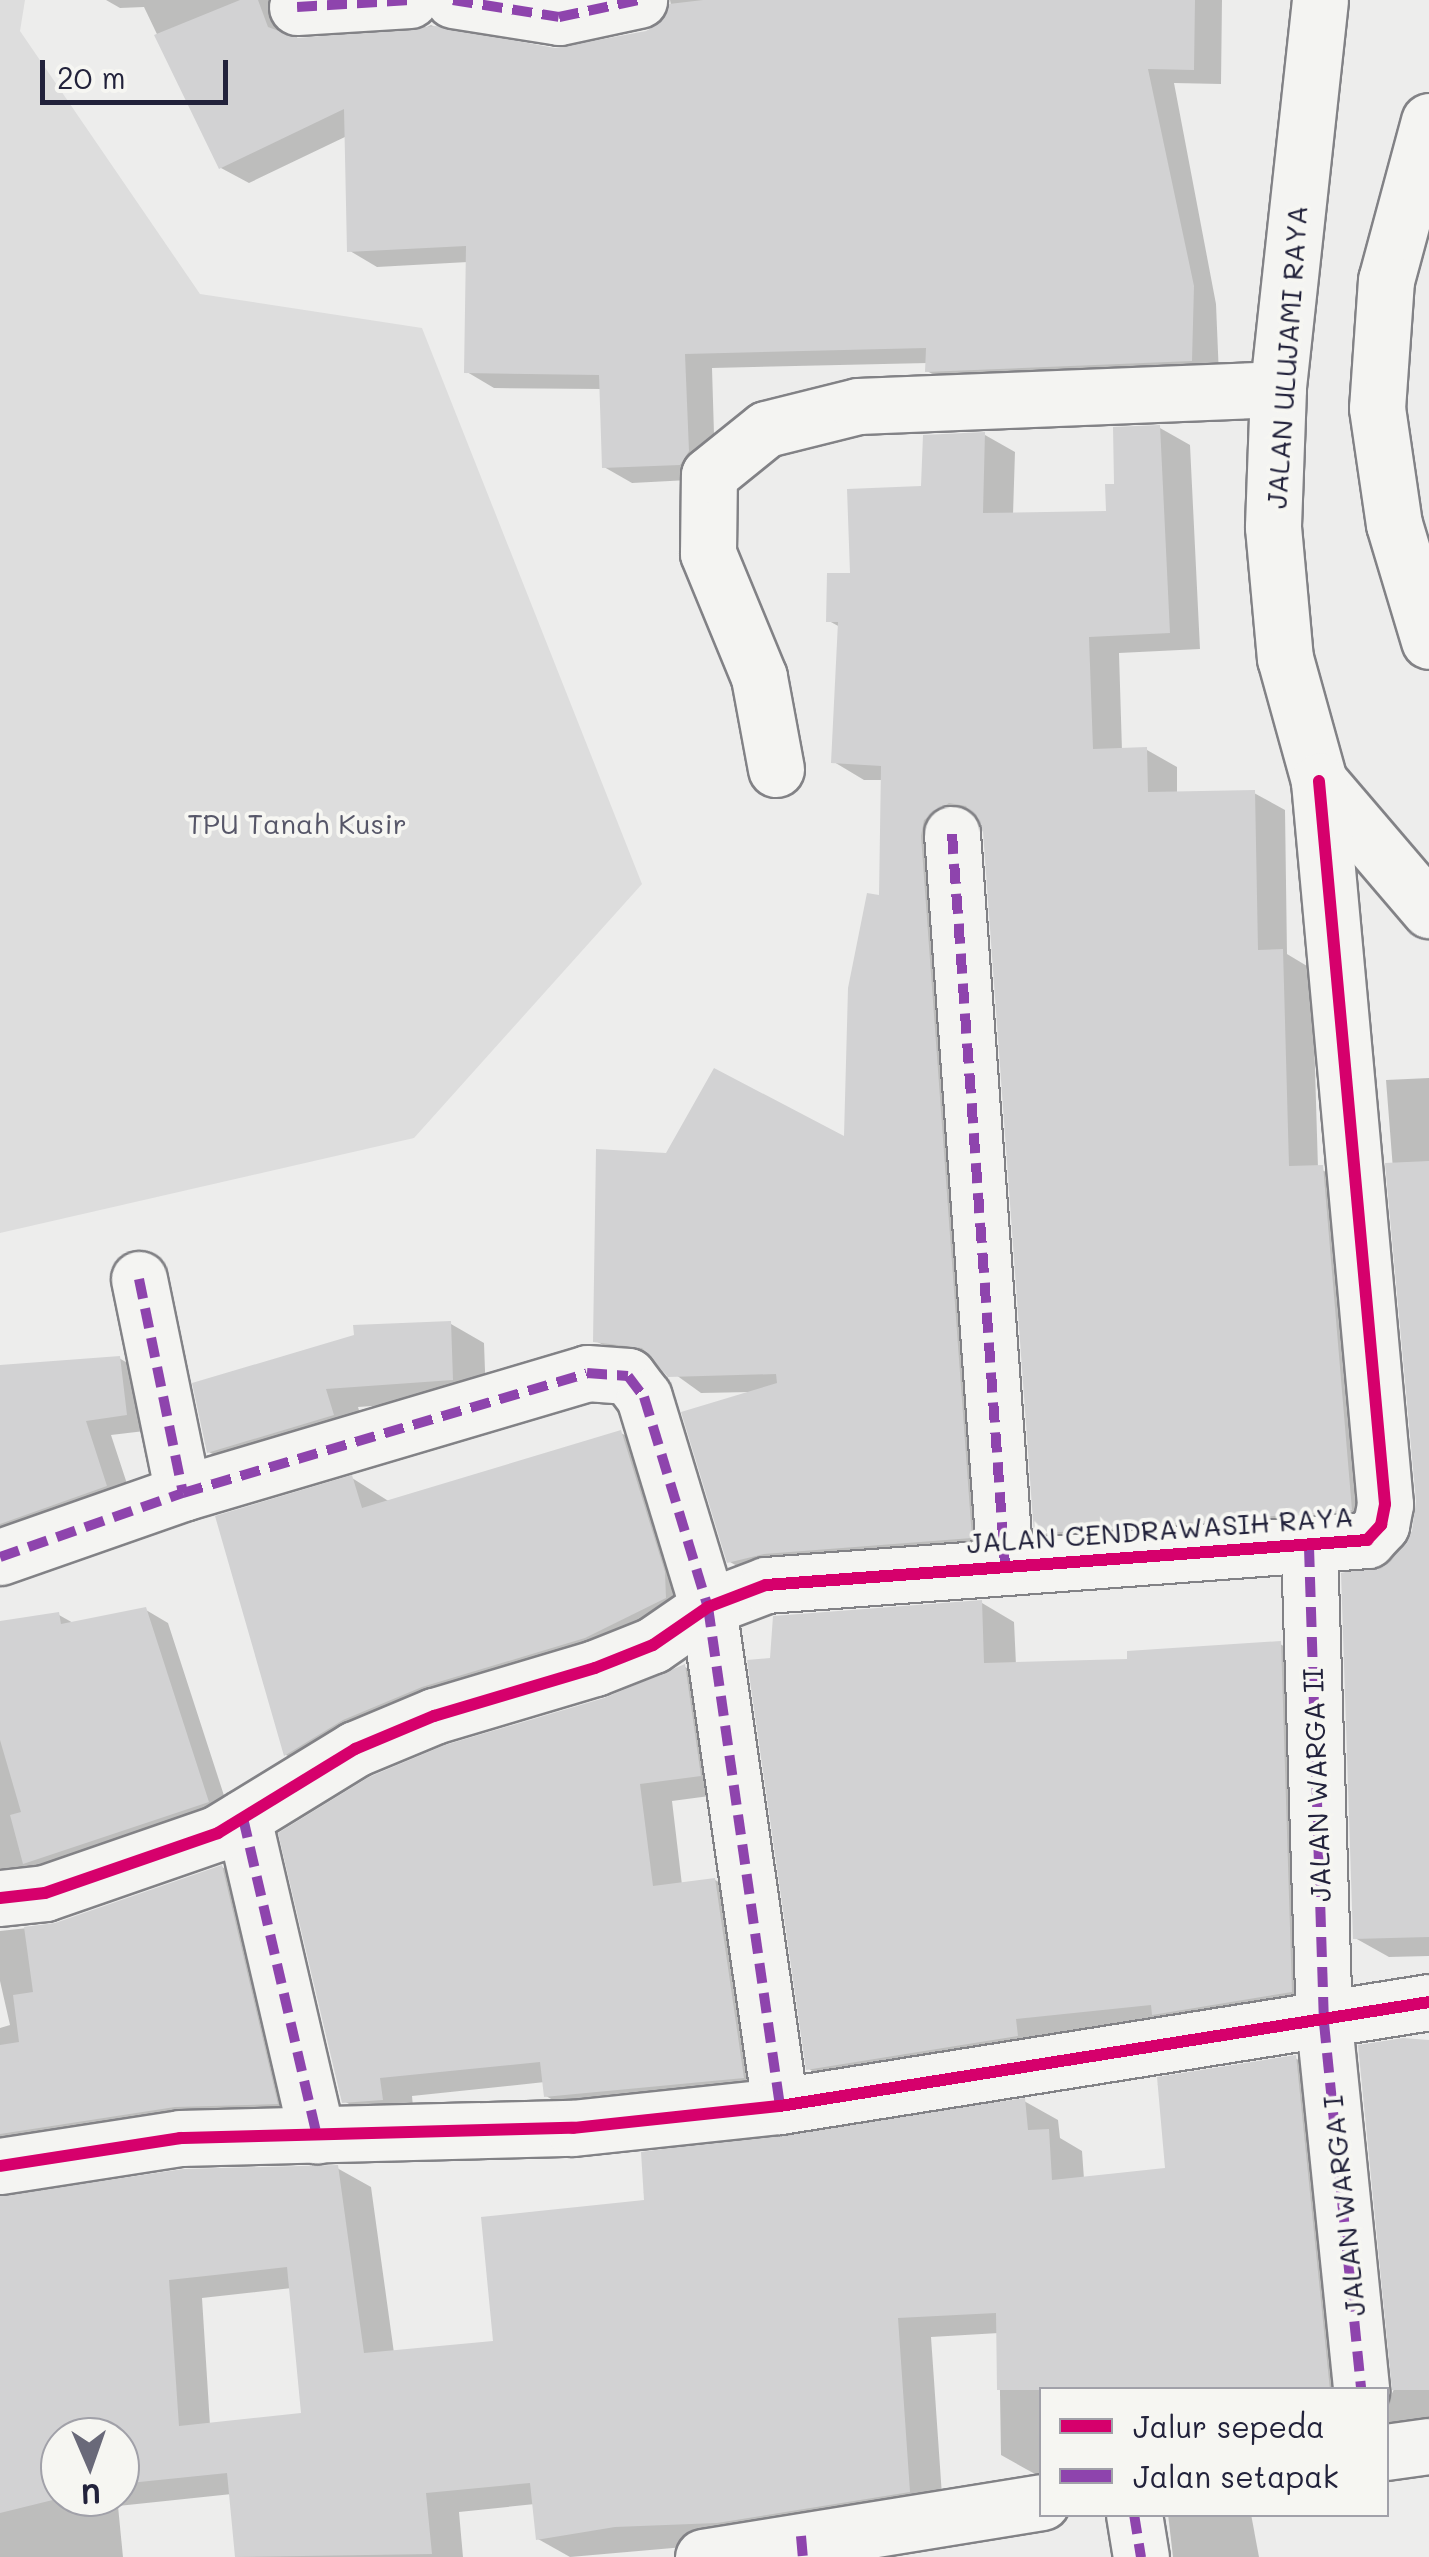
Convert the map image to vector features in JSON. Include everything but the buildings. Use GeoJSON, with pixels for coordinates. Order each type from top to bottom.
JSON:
{"type":"FeatureCollection","features":[{"type":"Feature","properties":{"kind":"main road"},"geometry":{"type":"LineString","coordinates":[[297,7],[410,0]]}},
{"type":"Feature","properties":{"kind":"main road"},"geometry":{"type":"LineString","coordinates":[[453,0],[559,17],[639,0]]}},
{"type":"Feature","properties":{"kind":"main road","name":"JALAN ULUJAMI RAYA"},"geometry":{"type":"LineString","coordinates":[[1320,0],[1278,388],[1273,527],[1285,658],[1320,781],[1429,910]]}},
{"type":"Feature","properties":{"kind":"main road"},"geometry":{"type":"LineString","coordinates":[[1429,121],[1386,280],[1377,408],[1394,524],[1429,640]]}},
{"type":"Feature","properties":{"kind":"main road"},"geometry":{"type":"LineString","coordinates":[[776,768],[759,678],[708,553],[710,475],[766,429],[858,406],[1278,388]]}},
{"type":"Feature","properties":{"kind":"main road","name":"JALAN CENDRAWASIH RAYA"},"geometry":{"type":"LineString","coordinates":[[0,1898],[45,1893],[242,1818],[355,1749],[434,1716],[595,1668],[653,1644],[708,1607],[766,1586],[1005,1564],[1308,1547],[1367,1540],[1381,1526],[1385,1504],[1320,781]]}},
{"type":"Feature","properties":{"kind":"main road"},"geometry":{"type":"LineString","coordinates":[[952,834],[1005,1564]]}},
{"type":"Feature","properties":{"kind":"main road"},"geometry":{"type":"LineString","coordinates":[[139,1279],[183,1493]]}},
{"type":"Feature","properties":{"kind":"main road"},"geometry":{"type":"LineString","coordinates":[[0,1556],[183,1493],[586,1373],[628,1376],[644,1397],[708,1607],[780,2106]]}},
{"type":"Feature","properties":{"kind":"main road","name":"JALAN WARGA II"},"geometry":{"type":"LineString","coordinates":[[1308,1547],[1324,2023]]}},
{"type":"Feature","properties":{"kind":"main road"},"geometry":{"type":"LineString","coordinates":[[242,1818],[317,2136]]}},
{"type":"Feature","properties":{"kind":"main road"},"geometry":{"type":"LineString","coordinates":[[0,2166],[180,2138],[573,2128],[780,2106],[1324,2023],[1429,2002]]}},
{"type":"Feature","properties":{"kind":"main road","name":"JALAN WARGA I"},"geometry":{"type":"LineString","coordinates":[[1324,2023],[1361,2387]]}},
{"type":"Feature","properties":{"kind":"main road"},"geometry":{"type":"LineString","coordinates":[[1389,2452],[1429,2446]]}},
{"type":"Feature","properties":{"kind":"main road"},"geometry":{"type":"LineString","coordinates":[[702,2557],[802,2547],[1039,2503]]}},
{"type":"Feature","properties":{"kind":"main road"},"geometry":{"type":"LineString","coordinates":[[1135,2517],[1142,2557]]}},
{"type":"Feature","properties":{"kind":"shaded area","name":"TPU Tanah Kusir"},"geometry":{"type":"Polygon","coordinates":[[[0,0],[25,0],[20,31],[200,294],[422,328],[642,884],[414,1138],[0,1233],[0,0]]]}},
{"type":"Feature","properties":{"kind":"marked path"},"geometry":{"type":"LineString","coordinates":[[297,7],[410,0]]}},
{"type":"Feature","properties":{"kind":"marked path"},"geometry":{"type":"LineString","coordinates":[[453,0],[559,17],[639,0]]}},
{"type":"Feature","properties":{"kind":"marked path"},"geometry":{"type":"LineString","coordinates":[[952,834],[1005,1565]]}},
{"type":"Feature","properties":{"kind":"marked path"},"geometry":{"type":"LineString","coordinates":[[139,1279],[183,1493]]}},
{"type":"Feature","properties":{"kind":"marked path"},"geometry":{"type":"LineString","coordinates":[[0,1557],[183,1493],[587,1373],[628,1376],[644,1397],[708,1607],[780,2106]]}},
{"type":"Feature","properties":{"kind":"marked path"},"geometry":{"type":"LineString","coordinates":[[1309,1547],[1324,2023],[1361,2387]]}},
{"type":"Feature","properties":{"kind":"marked path"},"geometry":{"type":"LineString","coordinates":[[243,1818],[317,2135]]}},
{"type":"Feature","properties":{"kind":"marked path"},"geometry":{"type":"LineString","coordinates":[[1134,2517],[1141,2557]]}},
{"type":"Feature","properties":{"kind":"marked path"},"geometry":{"type":"LineString","coordinates":[[801,2536],[803,2557]]}},
{"type":"Feature","properties":{"kind":"cycle path"},"geometry":{"type":"LineString","coordinates":[[0,1898],[45,1893],[218,1833],[355,1749],[434,1716],[595,1668],[653,1645],[708,1607],[766,1585],[1367,1540],[1381,1525],[1385,1504],[1319,781]]}},
{"type":"Feature","properties":{"kind":"cycle path"},"geometry":{"type":"LineString","coordinates":[[0,2166],[180,2138],[573,2128],[780,2106],[1429,2002]]}}]}
